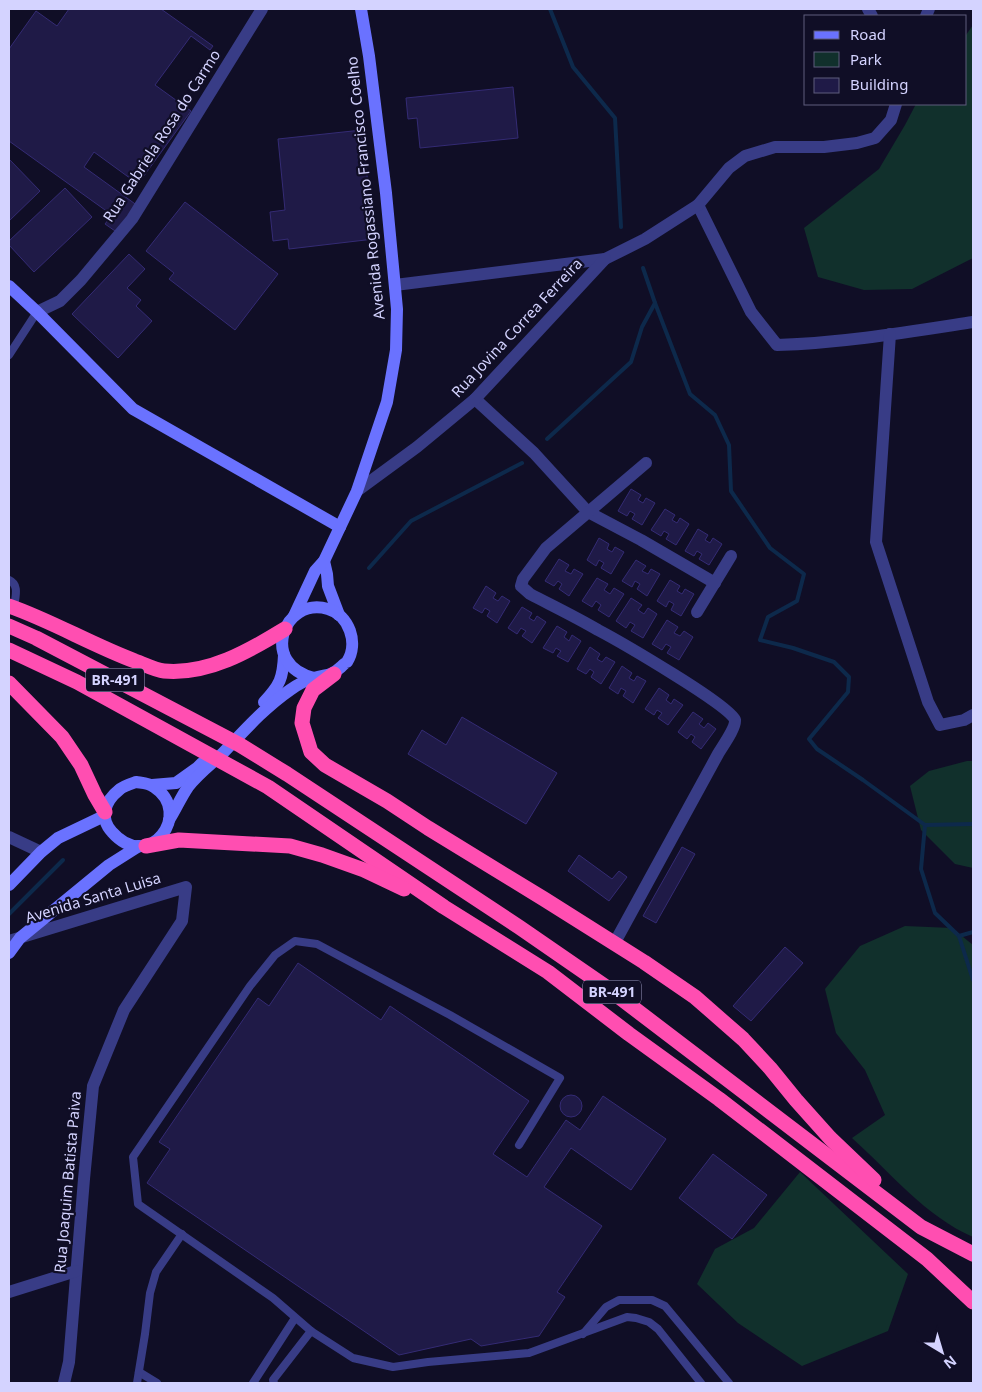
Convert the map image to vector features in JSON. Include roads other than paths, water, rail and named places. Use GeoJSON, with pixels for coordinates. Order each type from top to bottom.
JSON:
{"type":"FeatureCollection","features":[{"type":"Feature","properties":{"kind":"highway"},"geometry":{"type":"LineString","coordinates":[[11,607],[120,656],[162,670],[187,671],[215,664],[240,655],[285,629]]}},
{"type":"Feature","properties":{"kind":"highway","name":"BR-491"},"geometry":{"type":"LineString","coordinates":[[9,626],[36,638],[240,746],[287,774],[519,927],[606,987],[921,1227],[973,1254]]}},
{"type":"Feature","properties":{"kind":"highway","name":"BR-491"},"geometry":{"type":"LineString","coordinates":[[9,650],[78,682],[268,787],[444,907],[548,972],[719,1099],[927,1259],[973,1302]]}},
{"type":"Feature","properties":{"kind":"highway"},"geometry":{"type":"LineString","coordinates":[[334,674],[313,690],[304,708],[302,723],[311,752],[325,765],[387,801],[544,899],[695,997],[743,1039],[830,1138],[921,1227]]}},
{"type":"Feature","properties":{"kind":"highway"},"geometry":{"type":"LineString","coordinates":[[12,688],[62,737],[81,765],[104,814]]}},
{"type":"Feature","properties":{"kind":"highway"},"geometry":{"type":"LineString","coordinates":[[143,846],[178,840],[290,846],[364,870],[444,907]]}},
{"type":"Feature","properties":{"kind":"highway"},"geometry":{"type":"LineString","coordinates":[[957,1286],[973,1309]]}},
{"type":"Feature","properties":{"kind":"main road","name":"Avenida Rogassiano Francisco Coelho"},"geometry":{"type":"LineString","coordinates":[[294,616],[315,571],[324,561],[357,491],[387,402],[396,350],[397,309],[386,193],[361,9]]}},
{"type":"Feature","properties":{"kind":"main road"},"geometry":{"type":"LineString","coordinates":[[9,286],[132,409],[340,527]]}},
{"type":"Feature","properties":{"kind":"main road"},"geometry":{"type":"LineString","coordinates":[[9,952],[14,940],[109,865],[143,846],[157,841],[165,832],[189,786],[272,704],[292,688],[314,678],[334,674],[347,662],[352,645],[350,628],[339,614],[328,586],[324,561]]}},
{"type":"Feature","properties":{"kind":"main road"},"geometry":{"type":"LineString","coordinates":[[143,846],[132,846],[118,838],[109,829],[104,814],[108,800],[120,788],[136,782],[152,785],[176,783],[197,768],[274,691],[283,675],[284,655],[282,642],[285,629],[294,616],[304,610],[316,607],[328,609],[339,614]]}},
{"type":"Feature","properties":{"kind":"main road"},"geometry":{"type":"LineString","coordinates":[[284,655],[296,671],[304,676],[314,678]]}},
{"type":"Feature","properties":{"kind":"main road"},"geometry":{"type":"LineString","coordinates":[[152,785],[163,794],[169,806],[170,820]]}},
{"type":"Feature","properties":{"kind":"main road"},"geometry":{"type":"LineString","coordinates":[[9,884],[58,838],[104,814]]}},
{"type":"Feature","properties":{"kind":"street","name":"Rua Gabriela Rosa do Carmo"},"geometry":{"type":"LineString","coordinates":[[37,312],[60,302],[132,219],[262,9]]}},
{"type":"Feature","properties":{"kind":"street","name":"Rua Jovina Correa Ferreira"},"geometry":{"type":"LineString","coordinates":[[395,285],[605,259],[645,239],[698,205],[729,168],[745,156],[775,147],[824,147],[856,143],[875,138],[891,120],[896,105]]}},
{"type":"Feature","properties":{"kind":"street"},"geometry":{"type":"LineString","coordinates":[[698,205],[751,312],[777,345],[890,334],[973,322]]}},
{"type":"Feature","properties":{"kind":"street","name":"Rua Jovina Correa Ferreira"},"geometry":{"type":"LineString","coordinates":[[357,491],[417,447],[475,399],[605,259]]}},
{"type":"Feature","properties":{"kind":"street"},"geometry":{"type":"LineString","coordinates":[[890,334],[876,542],[928,702],[940,725],[964,720],[973,715]]}},
{"type":"Feature","properties":{"kind":"street"},"geometry":{"type":"LineString","coordinates":[[475,399],[534,453],[588,512],[715,583]]}},
{"type":"Feature","properties":{"kind":"street"},"geometry":{"type":"LineString","coordinates":[[614,944],[734,727],[735,720],[732,715],[705,694],[598,629],[530,594],[522,586],[523,579],[546,548],[646,463]]}},
{"type":"Feature","properties":{"kind":"street"},"geometry":{"type":"LineString","coordinates":[[697,612],[731,556]]}},
{"type":"Feature","properties":{"kind":"street"},"geometry":{"type":"LineString","coordinates":[[9,837],[41,852]]}},
{"type":"Feature","properties":{"kind":"street","name":"Avenida Santa Luisa"},"geometry":{"type":"LineString","coordinates":[[14,940],[186,887]]}},
{"type":"Feature","properties":{"kind":"street","name":"Rua Joaquim Batista Paiva"},"geometry":{"type":"LineString","coordinates":[[64,1383],[69,1362],[93,1086],[124,1010],[182,921],[186,887]]}},
{"type":"Feature","properties":{"kind":"street"},"geometry":{"type":"LineString","coordinates":[[9,1292],[76,1271]]}},
{"type":"Feature","properties":{"kind":"lane"},"geometry":{"type":"LineString","coordinates":[[9,355],[37,312]]}},
{"type":"Feature","properties":{"kind":"lane"},"geometry":{"type":"LineString","coordinates":[[9,580],[16,588],[11,607]]}},
{"type":"Feature","properties":{"kind":"lane"},"geometry":{"type":"LineString","coordinates":[[519,1145],[560,1078],[450,1015],[317,944],[295,941],[276,955],[250,986],[133,1157],[138,1204],[273,1298],[311,1331],[353,1358],[393,1367],[529,1353],[630,1317],[649,1322],[658,1330],[701,1383]]}},
{"type":"Feature","properties":{"kind":"lane"},"geometry":{"type":"LineString","coordinates":[[137,1383],[150,1293],[156,1272],[182,1234]]}},
{"type":"Feature","properties":{"kind":"lane"},"geometry":{"type":"LineString","coordinates":[[583,1334],[606,1307],[619,1300],[652,1300],[666,1306],[729,1383]]}},
{"type":"Feature","properties":{"kind":"lane"},"geometry":{"type":"LineString","coordinates":[[627,1300],[630,1317]]}},
{"type":"Feature","properties":{"kind":"lane"},"geometry":{"type":"LineString","coordinates":[[253,1383],[295,1318]]}},
{"type":"Feature","properties":{"kind":"lane"},"geometry":{"type":"LineString","coordinates":[[274,1383],[273,1380],[311,1331]]}},
{"type":"Feature","properties":{"kind":"lane"},"geometry":{"type":"LineString","coordinates":[[139,1372],[157,1383]]}},
{"type":"Feature","properties":{"kind":"waterway"},"geometry":{"type":"LineString","coordinates":[[550,9],[573,67],[615,118],[621,227]]}},
{"type":"Feature","properties":{"kind":"waterway"},"geometry":{"type":"LineString","coordinates":[[547,439],[631,362],[642,327],[655,303],[643,268]]}},
{"type":"Feature","properties":{"kind":"waterway"},"geometry":{"type":"LineString","coordinates":[[655,303],[690,394],[715,415],[729,445],[731,491],[770,548],[804,574],[797,601],[768,617],[760,640],[793,648],[834,662],[849,677],[848,692],[809,739],[817,749],[925,825],[921,869],[935,913],[959,936],[973,932]]}},
{"type":"Feature","properties":{"kind":"waterway"},"geometry":{"type":"LineString","coordinates":[[369,568],[411,521],[522,463]]}},
{"type":"Feature","properties":{"kind":"waterway"},"geometry":{"type":"LineString","coordinates":[[925,825],[973,824]]}},
{"type":"Feature","properties":{"kind":"waterway"},"geometry":{"type":"LineString","coordinates":[[9,914],[63,860]]}},
{"type":"Feature","properties":{"kind":"waterway"},"geometry":{"type":"LineString","coordinates":[[959,936],[973,980]]}}]}
